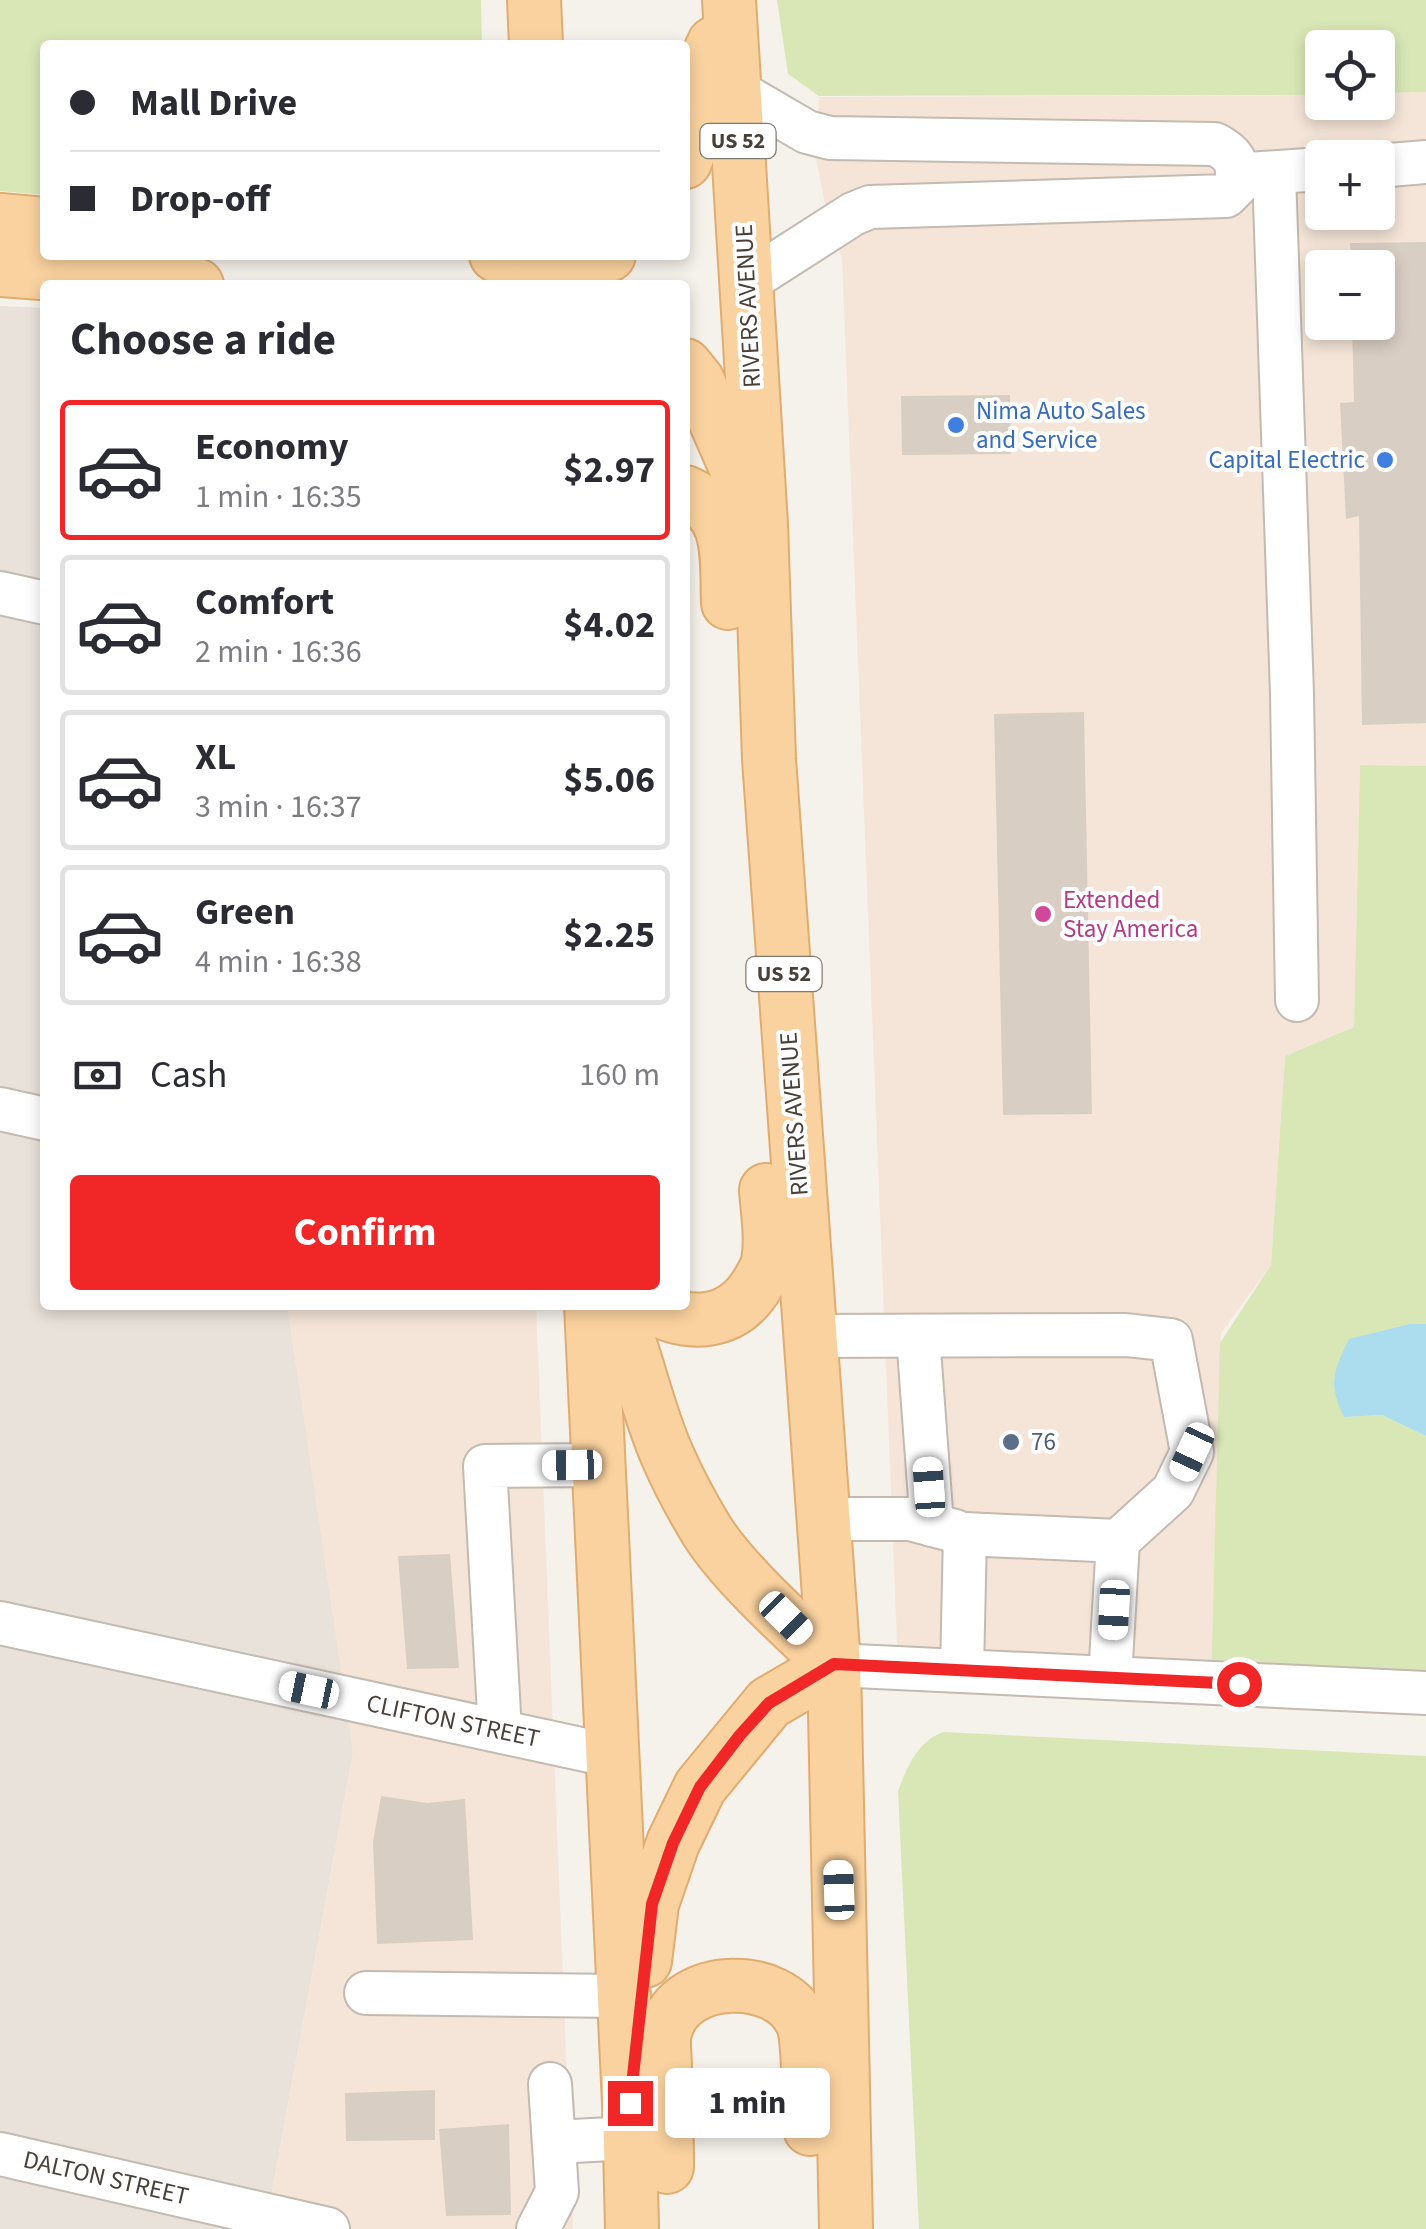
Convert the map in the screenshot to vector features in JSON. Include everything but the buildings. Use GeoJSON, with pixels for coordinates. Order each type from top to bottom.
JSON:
{"type":"FeatureCollection","features":[{"type":"Feature","properties":{"kind":"main road"},"geometry":{"type":"LineString","coordinates":[[534,0],[536,40]]}},
{"type":"Feature","properties":{"kind":"main road"},"geometry":{"type":"LineString","coordinates":[[690,147],[699,119],[706,59],[729,7]]}},
{"type":"Feature","properties":{"kind":"main road","name":"RIVERS AVENUE"},"geometry":{"type":"LineString","coordinates":[[729,7],[762,525],[769,759],[834,1664],[846,2229]]}},
{"type":"Feature","properties":{"kind":"main road"},"geometry":{"type":"LineString","coordinates":[[0,220],[40,224]]}},
{"type":"Feature","properties":{"kind":"main road"},"geometry":{"type":"LineString","coordinates":[[507,260],[547,279],[596,260]]}},
{"type":"Feature","properties":{"kind":"main road"},"geometry":{"type":"LineString","coordinates":[[0,270],[131,280]]}},
{"type":"Feature","properties":{"kind":"main road"},"geometry":{"type":"LineString","coordinates":[[690,371],[698,381],[762,525]]}},
{"type":"Feature","properties":{"kind":"main road"},"geometry":{"type":"LineString","coordinates":[[690,496],[713,512],[725,531],[733,700],[769,759]]}},
{"type":"Feature","properties":{"kind":"main road"},"geometry":{"type":"LineString","coordinates":[[658,1310],[679,1320],[706,1321],[730,1314],[749,1298],[767,1267],[770,1245],[758,1061],[783,961]]}},
{"type":"Feature","properties":{"kind":"main road"},"geometry":{"type":"LineString","coordinates":[[592,1310],[632,2229]]}},
{"type":"Feature","properties":{"kind":"main road"},"geometry":{"type":"LineString","coordinates":[[618,1310],[668,1457],[709,1534],[834,1664],[769,1703],[740,1735],[700,1787],[673,1843],[652,1904],[630,2121]]}},
{"type":"Feature","properties":{"kind":"main road"},"geometry":{"type":"LineString","coordinates":[[657,2229],[668,2201],[665,2030],[679,2003],[699,1992],[729,1986],[786,1999],[804,2024],[816,2220],[822,2229]]}},
{"type":"Feature","properties":{"kind":"street"},"geometry":{"type":"LineString","coordinates":[[735,90],[807,132],[830,138],[1215,144],[1256,174]]}},
{"type":"Feature","properties":{"kind":"street"},"geometry":{"type":"LineString","coordinates":[[1395,165],[1426,162]]}},
{"type":"Feature","properties":{"kind":"street"},"geometry":{"type":"LineString","coordinates":[[747,282],[853,214],[870,208],[1226,196],[1256,174],[1305,171]]}},
{"type":"Feature","properties":{"kind":"street"},"geometry":{"type":"LineString","coordinates":[[1256,174],[1292,694],[1298,1000]]}},
{"type":"Feature","properties":{"kind":"street"},"geometry":{"type":"LineString","coordinates":[[0,593],[40,602]]}},
{"type":"Feature","properties":{"kind":"street"},"geometry":{"type":"LineString","coordinates":[[0,1108],[40,1117]]}},
{"type":"Feature","properties":{"kind":"street"},"geometry":{"type":"LineString","coordinates":[[810,1336],[1126,1335],[1171,1340],[1192,1452],[1173,1491],[1118,1542],[1110,1678]]}},
{"type":"Feature","properties":{"kind":"street"},"geometry":{"type":"LineString","coordinates":[[918,1336],[949,1530],[962,1671]]}},
{"type":"Feature","properties":{"kind":"street"},"geometry":{"type":"LineString","coordinates":[[500,1731],[484,1466],[599,1465]]}},
{"type":"Feature","properties":{"kind":"street"},"geometry":{"type":"LineString","coordinates":[[824,1519],[910,1520],[949,1530],[1118,1542]]}},
{"type":"Feature","properties":{"kind":"street","name":"CLIFTON STREET"},"geometry":{"type":"LineString","coordinates":[[0,1623],[613,1756]]}},
{"type":"Feature","properties":{"kind":"street"},"geometry":{"type":"LineString","coordinates":[[834,1664],[1426,1694]]}},
{"type":"Feature","properties":{"kind":"street"},"geometry":{"type":"LineString","coordinates":[[366,1993],[624,1996]]}},
{"type":"Feature","properties":{"kind":"street"},"geometry":{"type":"LineString","coordinates":[[538,2229],[557,2192],[550,2084]]}},
{"type":"Feature","properties":{"kind":"street"},"geometry":{"type":"LineString","coordinates":[[554,2142],[630,2121]]}},
{"type":"Feature","properties":{"kind":"street","name":"DALTON STREET"},"geometry":{"type":"LineString","coordinates":[[0,2154],[328,2229]]}},
{"type":"Feature","properties":{"kind":"shaded area"},"geometry":{"type":"Polygon","coordinates":[[[1426,92],[1426,766],[1360,765],[1354,1027],[1285,1056],[1271,1265],[1221,1333],[1211,1683],[898,1667],[842,258],[816,159],[819,97],[1305,95],[1305,120],[1395,120],[1395,93],[1426,92]]]}},
{"type":"Feature","properties":{"kind":"shaded area"},"geometry":{"type":"Polygon","coordinates":[[[0,306],[40,308],[40,1310],[288,1310],[348,1698],[353,1753],[265,2229],[0,2229],[0,306]]]}},
{"type":"Feature","properties":{"kind":"shaded area"},"geometry":{"type":"Polygon","coordinates":[[[288,1310],[536,1310],[573,2229],[265,2229],[353,1753],[288,1310]]]}},
{"type":"Feature","properties":{"kind":"green space"},"geometry":{"type":"Polygon","coordinates":[[[0,0],[481,0],[482,40],[40,40],[40,195],[0,191],[0,0]]]}},
{"type":"Feature","properties":{"kind":"green space"},"geometry":{"type":"Polygon","coordinates":[[[777,0],[1426,0],[1426,92],[1395,93],[1395,30],[1305,30],[1305,95],[819,96],[788,74],[777,0]]]}},
{"type":"Feature","properties":{"kind":"green space"},"geometry":{"type":"Polygon","coordinates":[[[1360,765],[1426,766],[1426,1324],[1410,1324],[1344,1417],[1382,1415],[1426,1436],[1426,1693],[1211,1683],[1220,1343],[1271,1265],[1285,1056],[1354,1027],[1360,765]]]}},
{"type":"Feature","properties":{"kind":"green space"},"geometry":{"type":"Polygon","coordinates":[[[943,1732],[1426,1756],[1426,2229],[919,2229],[898,1791],[920,1748],[943,1732]]]}},
{"type":"Feature","properties":{"kind":"water"},"geometry":{"type":"Polygon","coordinates":[[[1410,1324],[1426,1324],[1426,1436],[1382,1415],[1344,1417],[1334,1386],[1339,1360],[1349,1339],[1410,1324]]]}},
{"type":"Feature","properties":{"kind":"place","name":"Nima Auto Sales and Service"},"geometry":{"type":"Point","coordinates":[956,425]}},
{"type":"Feature","properties":{"kind":"place","name":"Capital Electric"},"geometry":{"type":"Point","coordinates":[1385,460]}},
{"type":"Feature","properties":{"kind":"place","name":"Extended Stay America"},"geometry":{"type":"Point","coordinates":[1043,914]}},
{"type":"Feature","properties":{"kind":"place","name":"76"},"geometry":{"type":"Point","coordinates":[1011,1442]}},
{"type":"Feature","properties":{"kind":"route"},"geometry":{"type":"LineString","coordinates":[[630,2103],[652,1904],[673,1843],[700,1787],[769,1703],[834,1664],[1239,1684]]}}]}
